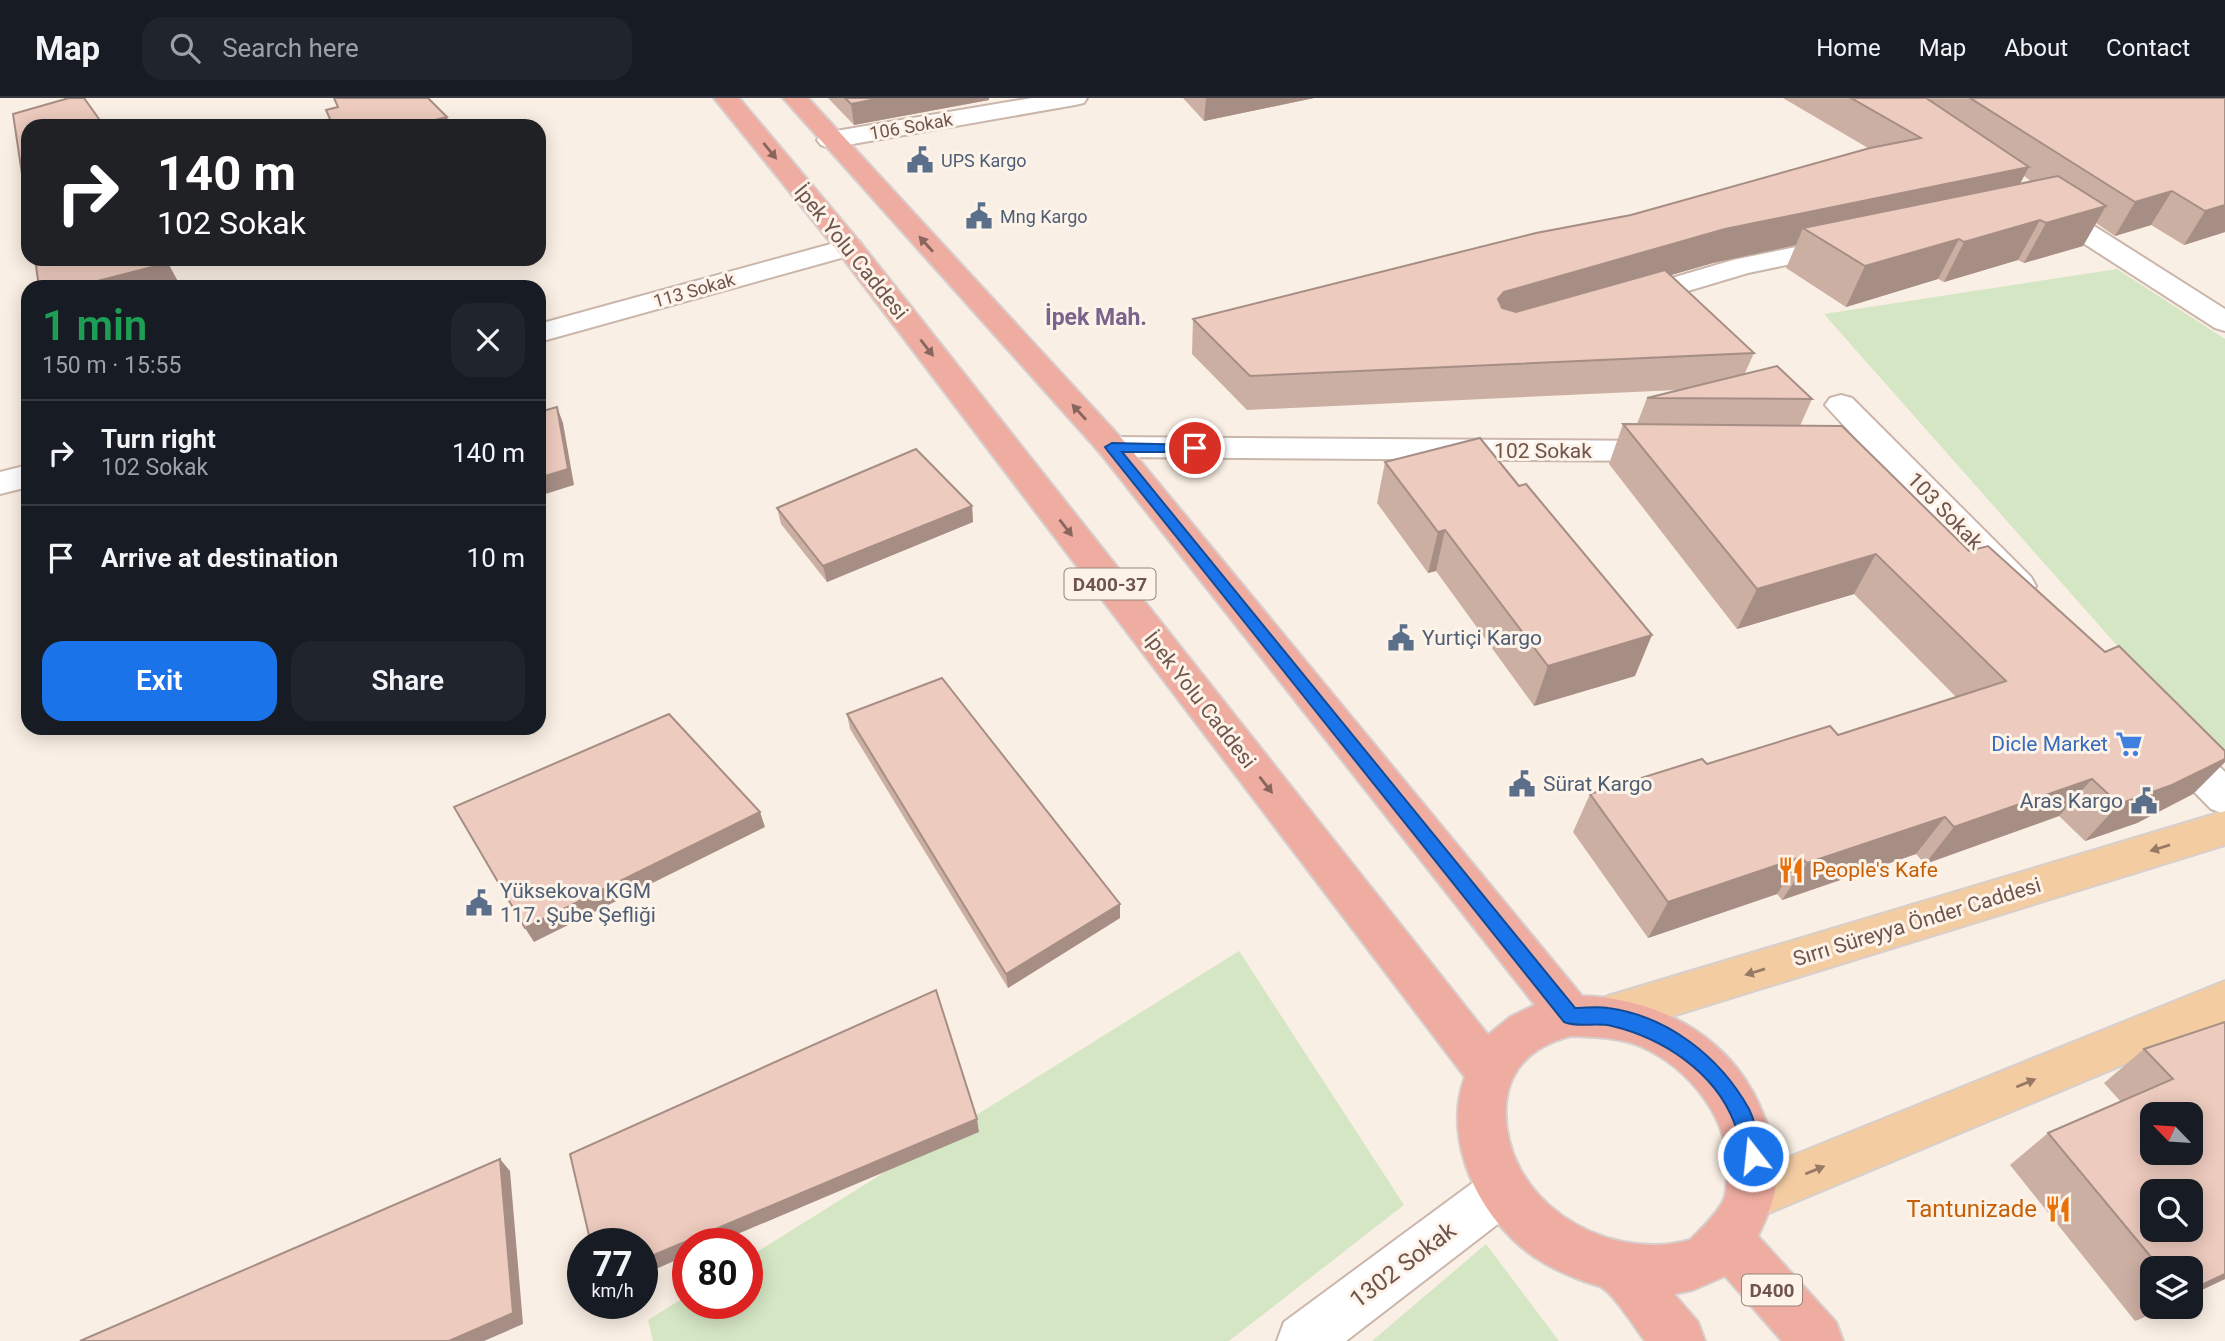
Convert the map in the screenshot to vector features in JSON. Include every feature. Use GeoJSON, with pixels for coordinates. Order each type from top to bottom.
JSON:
{"type":"FeatureCollection","features":[{"type":"Feature","properties":{"kind":"highway","name":"İpek Yolu Caddesi"},"geometry":{"type":"LineString","coordinates":[[726,98],[849,247],[1489,1072]]}},
{"type":"Feature","properties":{"kind":"highway"},"geometry":{"type":"LineString","coordinates":[[795,98],[830,140],[1112,447],[1589,1016]]}},
{"type":"Feature","properties":{"kind":"highway"},"geometry":{"type":"LineString","coordinates":[[1589,1016],[1648,1028],[1687,1049],[1718,1079],[1742,1116],[1753,1156],[1752,1196],[1736,1231],[1706,1258],[1667,1271],[1621,1270],[1575,1255],[1535,1227],[1503,1190],[1484,1149],[1480,1109],[1489,1072],[1508,1045],[1536,1025],[1589,1016]]}},
{"type":"Feature","properties":{"kind":"highway","name":"D400"},"geometry":{"type":"LineString","coordinates":[[1727,1239],[1817,1341]]}},
{"type":"Feature","properties":{"kind":"highway"},"geometry":{"type":"LineString","coordinates":[[1621,1270],[1679,1341]]}},
{"type":"Feature","properties":{"kind":"main road","name":"Sırrı Süreyya Önder Caddesi"},"geometry":{"type":"LineString","coordinates":[[1589,1016],[2225,828]]}},
{"type":"Feature","properties":{"kind":"main road"},"geometry":{"type":"LineString","coordinates":[[1752,1196],[2225,1001]]}},
{"type":"Feature","properties":{"kind":"street","name":"106 Sokak"},"geometry":{"type":"LineString","coordinates":[[830,140],[1074,98]]}},
{"type":"Feature","properties":{"kind":"street"},"geometry":{"type":"LineString","coordinates":[[2025,201],[2225,322]]}},
{"type":"Feature","properties":{"kind":"street"},"geometry":{"type":"LineString","coordinates":[[1612,304],[1743,266],[1865,241]]}},
{"type":"Feature","properties":{"kind":"street","name":"113 Sokak"},"geometry":{"type":"LineString","coordinates":[[546,331],[849,247]]}},
{"type":"Feature","properties":{"kind":"street","name":"103 Sokak"},"geometry":{"type":"LineString","coordinates":[[1841,405],[2043,611]]}},
{"type":"Feature","properties":{"kind":"street","name":"102 Sokak"},"geometry":{"type":"LineString","coordinates":[[1112,447],[1693,452]]}},
{"type":"Feature","properties":{"kind":"street"},"geometry":{"type":"LineString","coordinates":[[1790,452],[1889,454]]}},
{"type":"Feature","properties":{"kind":"street"},"geometry":{"type":"LineString","coordinates":[[0,484],[21,478]]}},
{"type":"Feature","properties":{"kind":"street"},"geometry":{"type":"LineString","coordinates":[[2148,719],[2225,798]]}},
{"type":"Feature","properties":{"kind":"street","name":"1302 Sokak"},"geometry":{"type":"LineString","coordinates":[[1303,1341],[1503,1190]]}},
{"type":"Feature","properties":{"kind":"green space"},"geometry":{"type":"Polygon","coordinates":[[[2117,269],[2225,339],[2225,758],[2219,761],[1824,314],[2117,269]]]}},
{"type":"Feature","properties":{"kind":"green space"},"geometry":{"type":"Polygon","coordinates":[[[1239,951],[1404,1205],[1229,1341],[653,1341],[648,1320],[658,1319],[658,1314],[672,1305],[672,1319],[763,1319],[763,1248],[1239,951]]]}},
{"type":"Feature","properties":{"kind":"green space"},"geometry":{"type":"Polygon","coordinates":[[[1486,1244],[1559,1341],[1372,1341],[1486,1244]]]}},
{"type":"Feature","properties":{"kind":"building"},"geometry":{"type":"Polygon","coordinates":[[[69,98],[84,98],[99,119],[21,119],[21,167],[13,114],[69,98]]]}},
{"type":"Feature","properties":{"kind":"building"},"geometry":{"type":"Polygon","coordinates":[[[334,98],[428,98],[447,117],[330,119],[326,110],[338,107],[334,98]]]}},
{"type":"Feature","properties":{"kind":"building"},"geometry":{"type":"Polygon","coordinates":[[[845,98],[881,98],[851,104],[845,98]]]}},
{"type":"Feature","properties":{"kind":"building"},"geometry":{"type":"Polygon","coordinates":[[[1851,98],[1926,98],[2029,167],[1725,229],[1504,292],[1498,299],[1502,308],[1516,312],[1665,270],[1754,353],[1250,376],[1193,319],[1536,233],[1631,215],[1870,148],[1921,138],[1851,98]]]}},
{"type":"Feature","properties":{"kind":"building"},"geometry":{"type":"Polygon","coordinates":[[[1970,98],[2225,98],[2225,205],[2205,211],[2172,191],[2135,202],[1970,98]]]}},
{"type":"Feature","properties":{"kind":"building"},"geometry":{"type":"Polygon","coordinates":[[[2058,176],[2106,206],[2046,223],[2040,220],[1964,242],[1959,239],[1865,266],[1803,228],[2058,176]]]}},
{"type":"Feature","properties":{"kind":"building"},"geometry":{"type":"Polygon","coordinates":[[[36,266],[156,266],[101,280],[38,280],[36,266]]]}},
{"type":"Feature","properties":{"kind":"building"},"geometry":{"type":"Polygon","coordinates":[[[1777,366],[1812,399],[1647,398],[1777,366]]]}},
{"type":"Feature","properties":{"kind":"building"},"geometry":{"type":"Polygon","coordinates":[[[557,407],[568,469],[546,476],[546,410],[557,407]]]}},
{"type":"Feature","properties":{"kind":"building"},"geometry":{"type":"Polygon","coordinates":[[[1623,424],[1842,426],[1969,551],[1988,546],[2105,652],[2119,646],[2225,751],[2225,759],[2172,785],[2119,804],[2092,779],[1954,827],[1945,817],[1807,863],[1801,857],[1668,902],[1590,794],[1702,759],[1707,764],[1830,726],[1838,735],[2006,681],[1876,554],[1757,589],[1623,424]]]}},
{"type":"Feature","properties":{"kind":"building"},"geometry":{"type":"Polygon","coordinates":[[[1480,438],[1519,486],[1526,484],[1652,635],[1548,666],[1445,530],[1438,532],[1385,462],[1480,438]]]}},
{"type":"Feature","properties":{"kind":"building"},"geometry":{"type":"Polygon","coordinates":[[[916,449],[972,506],[823,566],[777,508],[916,449]]]}},
{"type":"Feature","properties":{"kind":"building"},"geometry":{"type":"Polygon","coordinates":[[[942,678],[1120,904],[1006,974],[847,714],[942,678]]]}},
{"type":"Feature","properties":{"kind":"building"},"geometry":{"type":"Polygon","coordinates":[[[669,714],[760,812],[525,928],[454,807],[669,714]]]}},
{"type":"Feature","properties":{"kind":"building"},"geometry":{"type":"Polygon","coordinates":[[[936,990],[977,1119],[718,1228],[672,1228],[672,1247],[658,1253],[658,1228],[587,1228],[570,1154],[936,990]]]}},
{"type":"Feature","properties":{"kind":"building"},"geometry":{"type":"Polygon","coordinates":[[[2225,1022],[2225,1274],[2203,1284],[2203,1256],[2150,1256],[2048,1133],[2173,1079],[2144,1049],[2225,1022]]]}},
{"type":"Feature","properties":{"kind":"building"},"geometry":{"type":"Polygon","coordinates":[[[500,1159],[513,1313],[449,1341],[80,1341],[500,1159]]]}},
{"type":"Feature","properties":{"kind":"place","name":"UPS Kargo"},"geometry":{"type":"Point","coordinates":[920,160]}},
{"type":"Feature","properties":{"kind":"place","name":"Mng Kargo"},"geometry":{"type":"Point","coordinates":[979,216]}},
{"type":"Feature","properties":{"kind":"place","name":"Yurtiçi Kargo"},"geometry":{"type":"Point","coordinates":[1401,638]}},
{"type":"Feature","properties":{"kind":"place","name":"Dicle Market"},"geometry":{"type":"Point","coordinates":[2129,744]}},
{"type":"Feature","properties":{"kind":"place","name":"Sürat Kargo"},"geometry":{"type":"Point","coordinates":[1522,784]}},
{"type":"Feature","properties":{"kind":"place","name":"Aras Kargo"},"geometry":{"type":"Point","coordinates":[2144,801]}},
{"type":"Feature","properties":{"kind":"place","name":"People's Kafe"},"geometry":{"type":"Point","coordinates":[1791,870]}},
{"type":"Feature","properties":{"kind":"place","name":"Yüksekova KGM 117. Şube Şefliği"},"geometry":{"type":"Point","coordinates":[479,903]}},
{"type":"Feature","properties":{"kind":"place","name":"Tantunizade"},"geometry":{"type":"Point","coordinates":[2058,1209]}},
{"type":"Feature","properties":{"kind":"district","name":"İpek Mah."},"geometry":{"type":"Point","coordinates":[1096,317]}},
{"type":"Feature","properties":{"kind":"route"},"geometry":{"type":"LineString","coordinates":[[1195,448],[1112,447],[1571,1016],[1608,1016],[1648,1028],[1687,1049],[1718,1079],[1742,1116],[1753,1156]]}}]}
